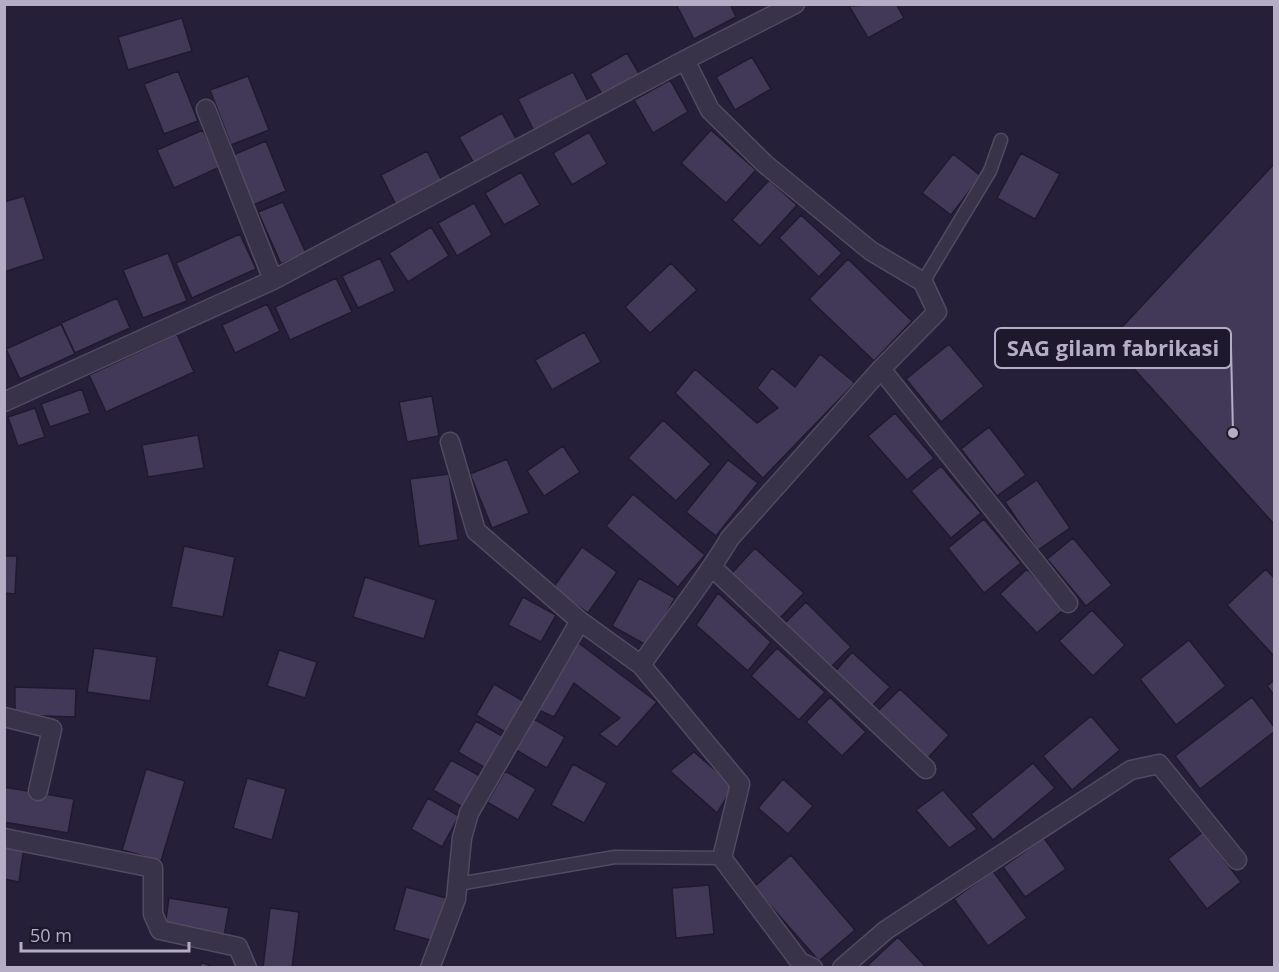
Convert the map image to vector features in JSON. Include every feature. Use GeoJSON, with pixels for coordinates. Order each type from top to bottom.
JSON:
{"type":"FeatureCollection","features":[{"type":"Feature","properties":{"kind":"street"},"geometry":{"type":"LineString","coordinates":[[4,402],[273,280],[685,60],[795,4]]}},
{"type":"Feature","properties":{"kind":"street"},"geometry":{"type":"LineString","coordinates":[[641,665],[691,593],[713,568],[730,538],[881,369],[937,312],[923,282],[871,251],[765,164],[710,110],[685,60]]}},
{"type":"Feature","properties":{"kind":"street"},"geometry":{"type":"LineString","coordinates":[[206,109],[273,280]]}},
{"type":"Feature","properties":{"kind":"street"},"geometry":{"type":"LineString","coordinates":[[881,369],[1068,603]]}},
{"type":"Feature","properties":{"kind":"street"},"geometry":{"type":"LineString","coordinates":[[450,442],[476,531],[580,621],[641,665],[740,784],[722,858],[800,962],[813,968]]}},
{"type":"Feature","properties":{"kind":"street"},"geometry":{"type":"LineString","coordinates":[[713,568],[926,769]]}},
{"type":"Feature","properties":{"kind":"street"},"geometry":{"type":"LineString","coordinates":[[430,968],[456,899],[462,838],[469,813],[580,621]]}},
{"type":"Feature","properties":{"kind":"street"},"geometry":{"type":"LineString","coordinates":[[4,717],[52,729],[38,791]]}},
{"type":"Feature","properties":{"kind":"street"},"geometry":{"type":"LineString","coordinates":[[842,968],[886,930],[1131,770],[1159,764],[1237,860]]}},
{"type":"Feature","properties":{"kind":"street"},"geometry":{"type":"LineString","coordinates":[[4,838],[153,868],[153,914],[160,930],[238,947],[248,968]]}},
{"type":"Feature","properties":{"kind":"lane"},"geometry":{"type":"LineString","coordinates":[[923,282],[990,171],[1001,140]]}},
{"type":"Feature","properties":{"kind":"lane"},"geometry":{"type":"LineString","coordinates":[[458,884],[615,857],[722,858]]}},
{"type":"Feature","properties":{"kind":"building"},"geometry":{"type":"Polygon","coordinates":[[[676,4],[730,4],[736,17],[694,39],[676,4]]]}},
{"type":"Feature","properties":{"kind":"building"},"geometry":{"type":"Polygon","coordinates":[[[896,4],[904,18],[868,38],[849,6],[896,4]]]}},
{"type":"Feature","properties":{"kind":"building"},"geometry":{"type":"Polygon","coordinates":[[[182,18],[192,51],[128,70],[118,37],[182,18]]]}},
{"type":"Feature","properties":{"kind":"building"},"geometry":{"type":"Polygon","coordinates":[[[627,53],[640,75],[603,96],[590,74],[627,53]]]}},
{"type":"Feature","properties":{"kind":"building"},"geometry":{"type":"Polygon","coordinates":[[[752,57],[771,89],[735,110],[716,77],[752,57]]]}},
{"type":"Feature","properties":{"kind":"building"},"geometry":{"type":"Polygon","coordinates":[[[178,71],[198,121],[164,134],[144,84],[178,71]]]}},
{"type":"Feature","properties":{"kind":"building"},"geometry":{"type":"Polygon","coordinates":[[[573,72],[589,103],[534,131],[518,99],[573,72]]]}},
{"type":"Feature","properties":{"kind":"building"},"geometry":{"type":"Polygon","coordinates":[[[248,76],[269,130],[231,145],[210,90],[248,76]]]}},
{"type":"Feature","properties":{"kind":"building"},"geometry":{"type":"Polygon","coordinates":[[[670,80],[688,112],[653,133],[634,100],[670,80]]]}},
{"type":"Feature","properties":{"kind":"building"},"geometry":{"type":"Polygon","coordinates":[[[502,113],[519,144],[476,167],[459,137],[502,113]]]}},
{"type":"Feature","properties":{"kind":"building"},"geometry":{"type":"Polygon","coordinates":[[[203,130],[220,167],[174,188],[157,150],[203,130]]]}},
{"type":"Feature","properties":{"kind":"building"},"geometry":{"type":"Polygon","coordinates":[[[711,130],[756,170],[726,203],[681,163],[711,130]]]}},
{"type":"Feature","properties":{"kind":"building"},"geometry":{"type":"Polygon","coordinates":[[[589,132],[607,164],[572,185],[553,153],[589,132]]]}},
{"type":"Feature","properties":{"kind":"building"},"geometry":{"type":"Polygon","coordinates":[[[266,141],[286,191],[253,205],[233,155],[266,141]]]}},
{"type":"Feature","properties":{"kind":"building"},"geometry":{"type":"Polygon","coordinates":[[[427,151],[444,185],[398,209],[381,175],[427,151]]]}},
{"type":"Feature","properties":{"kind":"building"},"geometry":{"type":"Polygon","coordinates":[[[1021,153],[1060,174],[1035,219],[997,198],[1021,153]]]}},
{"type":"Feature","properties":{"kind":"building"},"geometry":{"type":"Polygon","coordinates":[[[953,154],[981,176],[951,215],[922,193],[953,154]]]}},
{"type":"Feature","properties":{"kind":"building"},"geometry":{"type":"Polygon","coordinates":[[[1274,164],[1274,524],[1109,341],[1274,164]]]}},
{"type":"Feature","properties":{"kind":"building"},"geometry":{"type":"Polygon","coordinates":[[[521,172],[540,205],[504,225],[485,193],[521,172]]]}},
{"type":"Feature","properties":{"kind":"building"},"geometry":{"type":"Polygon","coordinates":[[[769,180],[797,205],[760,246],[732,220],[769,180]]]}},
{"type":"Feature","properties":{"kind":"building"},"geometry":{"type":"Polygon","coordinates":[[[24,196],[44,259],[4,272],[4,202],[24,196]]]}},
{"type":"Feature","properties":{"kind":"building"},"geometry":{"type":"Polygon","coordinates":[[[283,202],[306,253],[281,264],[258,212],[283,202]]]}},
{"type":"Feature","properties":{"kind":"building"},"geometry":{"type":"Polygon","coordinates":[[[474,203],[492,235],[457,256],[438,223],[474,203]]]}},
{"type":"Feature","properties":{"kind":"building"},"geometry":{"type":"Polygon","coordinates":[[[801,215],[842,253],[819,277],[779,238],[801,215]]]}},
{"type":"Feature","properties":{"kind":"building"},"geometry":{"type":"Polygon","coordinates":[[[431,227],[449,256],[408,282],[389,253],[431,227]]]}},
{"type":"Feature","properties":{"kind":"building"},"geometry":{"type":"Polygon","coordinates":[[[240,234],[256,269],[192,298],[176,263],[240,234]]]}},
{"type":"Feature","properties":{"kind":"building"},"geometry":{"type":"Polygon","coordinates":[[[168,253],[187,301],[143,318],[123,270],[168,253]]]}},
{"type":"Feature","properties":{"kind":"building"},"geometry":{"type":"Polygon","coordinates":[[[380,258],[395,291],[358,308],[342,276],[380,258]]]}},
{"type":"Feature","properties":{"kind":"building"},"geometry":{"type":"Polygon","coordinates":[[[848,259],[912,321],[874,361],[809,299],[848,259]]]}},
{"type":"Feature","properties":{"kind":"building"},"geometry":{"type":"Polygon","coordinates":[[[671,263],[697,290],[650,333],[625,307],[671,263]]]}},
{"type":"Feature","properties":{"kind":"building"},"geometry":{"type":"Polygon","coordinates":[[[336,278],[352,312],[290,340],[275,307],[336,278]]]}},
{"type":"Feature","properties":{"kind":"building"},"geometry":{"type":"Polygon","coordinates":[[[117,298],[130,328],[75,353],[61,323],[117,298]]]}},
{"type":"Feature","properties":{"kind":"building"},"geometry":{"type":"Polygon","coordinates":[[[267,304],[280,331],[235,353],[222,325],[267,304]]]}},
{"type":"Feature","properties":{"kind":"building"},"geometry":{"type":"Polygon","coordinates":[[[61,324],[75,354],[20,379],[6,349],[61,324]]]}},
{"type":"Feature","properties":{"kind":"building"},"geometry":{"type":"Polygon","coordinates":[[[584,332],[601,362],[552,390],[535,360],[584,332]]]}},
{"type":"Feature","properties":{"kind":"building"},"geometry":{"type":"Polygon","coordinates":[[[177,334],[194,372],[106,412],[89,375],[177,334]]]}},
{"type":"Feature","properties":{"kind":"building"},"geometry":{"type":"Polygon","coordinates":[[[949,344],[984,386],[941,422],[906,379],[949,344]]]}},
{"type":"Feature","properties":{"kind":"building"},"geometry":{"type":"Polygon","coordinates":[[[820,354],[855,383],[763,478],[675,393],[695,369],[757,423],[778,408],[757,388],[772,368],[795,387],[820,354]]]}},
{"type":"Feature","properties":{"kind":"building"},"geometry":{"type":"Polygon","coordinates":[[[82,389],[90,413],[50,427],[41,404],[82,389]]]}},
{"type":"Feature","properties":{"kind":"building"},"geometry":{"type":"Polygon","coordinates":[[[432,396],[439,436],[407,442],[399,402],[432,396]]]}},
{"type":"Feature","properties":{"kind":"building"},"geometry":{"type":"Polygon","coordinates":[[[35,408],[45,437],[18,446],[8,417],[35,408]]]}},
{"type":"Feature","properties":{"kind":"building"},"geometry":{"type":"Polygon","coordinates":[[[895,413],[934,458],[907,480],[868,436],[895,413]]]}},
{"type":"Feature","properties":{"kind":"building"},"geometry":{"type":"Polygon","coordinates":[[[663,420],[711,464],[676,501],[628,458],[663,420]]]}},
{"type":"Feature","properties":{"kind":"building"},"geometry":{"type":"Polygon","coordinates":[[[989,427],[1026,475],[997,496],[961,449],[989,427]]]}},
{"type":"Feature","properties":{"kind":"building"},"geometry":{"type":"Polygon","coordinates":[[[198,435],[204,468],[148,477],[142,445],[198,435]]]}},
{"type":"Feature","properties":{"kind":"building"},"geometry":{"type":"Polygon","coordinates":[[[563,446],[580,472],[544,496],[527,471],[563,446]]]}},
{"type":"Feature","properties":{"kind":"building"},"geometry":{"type":"Polygon","coordinates":[[[507,459],[529,513],[492,528],[470,474],[507,459]]]}},
{"type":"Feature","properties":{"kind":"building"},"geometry":{"type":"Polygon","coordinates":[[[728,460],[758,483],[716,536],[686,512],[728,460]]]}},
{"type":"Feature","properties":{"kind":"building"},"geometry":{"type":"Polygon","coordinates":[[[941,466],[981,513],[951,538],[911,491],[941,466]]]}},
{"type":"Feature","properties":{"kind":"building"},"geometry":{"type":"Polygon","coordinates":[[[449,474],[458,540],[419,546],[410,479],[449,474]]]}},
{"type":"Feature","properties":{"kind":"building"},"geometry":{"type":"Polygon","coordinates":[[[1037,480],[1070,528],[1038,550],[1005,502],[1037,480]]]}},
{"type":"Feature","properties":{"kind":"building"},"geometry":{"type":"Polygon","coordinates":[[[633,494],[705,555],[678,587],[606,526],[633,494]]]}},
{"type":"Feature","properties":{"kind":"building"},"geometry":{"type":"Polygon","coordinates":[[[984,519],[1021,563],[984,593],[948,548],[984,519]]]}},
{"type":"Feature","properties":{"kind":"building"},"geometry":{"type":"Polygon","coordinates":[[[1073,538],[1112,585],[1086,606],[1047,559],[1073,538]]]}},
{"type":"Feature","properties":{"kind":"building"},"geometry":{"type":"Polygon","coordinates":[[[184,546],[235,557],[223,617],[171,607],[184,546]]]}},
{"type":"Feature","properties":{"kind":"building"},"geometry":{"type":"Polygon","coordinates":[[[582,547],[617,572],[588,613],[553,588],[582,547]]]}},
{"type":"Feature","properties":{"kind":"building"},"geometry":{"type":"Polygon","coordinates":[[[755,548],[804,593],[778,620],[730,575],[755,548]]]}},
{"type":"Feature","properties":{"kind":"building"},"geometry":{"type":"Polygon","coordinates":[[[4,556],[17,556],[15,594],[4,593],[4,556]]]}},
{"type":"Feature","properties":{"kind":"building"},"geometry":{"type":"Polygon","coordinates":[[[1027,569],[1064,609],[1037,633],[1000,594],[1027,569]]]}},
{"type":"Feature","properties":{"kind":"building"},"geometry":{"type":"Polygon","coordinates":[[[1266,569],[1274,578],[1274,656],[1227,605],[1266,569]]]}},
{"type":"Feature","properties":{"kind":"building"},"geometry":{"type":"Polygon","coordinates":[[[365,577],[436,600],[424,639],[353,617],[365,577]]]}},
{"type":"Feature","properties":{"kind":"building"},"geometry":{"type":"Polygon","coordinates":[[[639,578],[675,598],[648,646],[612,626],[639,578]]]}},
{"type":"Feature","properties":{"kind":"building"},"geometry":{"type":"Polygon","coordinates":[[[718,593],[771,642],[748,671],[696,625],[718,593]]]}},
{"type":"Feature","properties":{"kind":"building"},"geometry":{"type":"Polygon","coordinates":[[[523,597],[556,615],[541,642],[508,625],[523,597]]]}},
{"type":"Feature","properties":{"kind":"building"},"geometry":{"type":"Polygon","coordinates":[[[806,602],[851,647],[827,671],[782,626],[806,602]]]}},
{"type":"Feature","properties":{"kind":"building"},"geometry":{"type":"Polygon","coordinates":[[[1092,610],[1125,645],[1093,676],[1059,641],[1092,610]]]}},
{"type":"Feature","properties":{"kind":"building"},"geometry":{"type":"Polygon","coordinates":[[[1189,640],[1226,686],[1176,725],[1140,679],[1189,640]]]}},
{"type":"Feature","properties":{"kind":"building"},"geometry":{"type":"Polygon","coordinates":[[[576,641],[657,702],[617,747],[599,734],[620,718],[574,683],[554,717],[534,708],[576,641]]]}},
{"type":"Feature","properties":{"kind":"building"},"geometry":{"type":"Polygon","coordinates":[[[94,648],[157,657],[150,701],[87,692],[94,648]]]}},
{"type":"Feature","properties":{"kind":"building"},"geometry":{"type":"Polygon","coordinates":[[[777,648],[825,692],[799,720],[751,676],[777,648]]]}},
{"type":"Feature","properties":{"kind":"building"},"geometry":{"type":"Polygon","coordinates":[[[279,650],[317,662],[305,698],[267,686],[279,650]]]}},
{"type":"Feature","properties":{"kind":"building"},"geometry":{"type":"Polygon","coordinates":[[[852,652],[890,687],[870,708],[833,674],[852,652]]]}},
{"type":"Feature","properties":{"kind":"building"},"geometry":{"type":"Polygon","coordinates":[[[1274,680],[1274,695],[1267,686],[1274,680]]]}},
{"type":"Feature","properties":{"kind":"building"},"geometry":{"type":"Polygon","coordinates":[[[494,684],[525,702],[507,733],[476,715],[494,684]]]}},
{"type":"Feature","properties":{"kind":"building"},"geometry":{"type":"Polygon","coordinates":[[[15,687],[76,689],[75,717],[15,715],[15,687]]]}},
{"type":"Feature","properties":{"kind":"building"},"geometry":{"type":"Polygon","coordinates":[[[900,689],[949,735],[926,760],[876,713],[900,689]]]}},
{"type":"Feature","properties":{"kind":"building"},"geometry":{"type":"Polygon","coordinates":[[[830,697],[866,732],[842,756],[806,722],[830,697]]]}},
{"type":"Feature","properties":{"kind":"building"},"geometry":{"type":"Polygon","coordinates":[[[1252,697],[1274,727],[1274,732],[1200,789],[1175,756],[1252,697]]]}},
{"type":"Feature","properties":{"kind":"building"},"geometry":{"type":"Polygon","coordinates":[[[1091,716],[1120,750],[1072,790],[1043,756],[1091,716]]]}},
{"type":"Feature","properties":{"kind":"building"},"geometry":{"type":"Polygon","coordinates":[[[534,719],[565,737],[547,768],[516,750],[534,719]]]}},
{"type":"Feature","properties":{"kind":"building"},"geometry":{"type":"Polygon","coordinates":[[[476,721],[507,739],[489,770],[458,752],[476,721]]]}},
{"type":"Feature","properties":{"kind":"building"},"geometry":{"type":"Polygon","coordinates":[[[694,752],[734,786],[717,813],[670,771],[694,752]]]}},
{"type":"Feature","properties":{"kind":"building"},"geometry":{"type":"Polygon","coordinates":[[[451,760],[482,777],[464,808],[433,790],[451,760]]]}},
{"type":"Feature","properties":{"kind":"building"},"geometry":{"type":"Polygon","coordinates":[[[1033,763],[1055,788],[993,840],[971,814],[1033,763]]]}},
{"type":"Feature","properties":{"kind":"building"},"geometry":{"type":"Polygon","coordinates":[[[573,764],[607,783],[584,823],[551,805],[573,764]]]}},
{"type":"Feature","properties":{"kind":"building"},"geometry":{"type":"Polygon","coordinates":[[[146,769],[185,781],[161,861],[122,850],[146,769]]]}},
{"type":"Feature","properties":{"kind":"building"},"geometry":{"type":"Polygon","coordinates":[[[505,771],[536,789],[518,820],[487,802],[505,771]]]}},
{"type":"Feature","properties":{"kind":"building"},"geometry":{"type":"Polygon","coordinates":[[[247,778],[286,789],[272,840],[233,828],[247,778]]]}},
{"type":"Feature","properties":{"kind":"building"},"geometry":{"type":"Polygon","coordinates":[[[783,779],[813,806],[788,834],[758,808],[783,779]]]}},
{"type":"Feature","properties":{"kind":"building"},"geometry":{"type":"Polygon","coordinates":[[[4,787],[74,799],[68,833],[4,822],[4,787]]]}},
{"type":"Feature","properties":{"kind":"building"},"geometry":{"type":"Polygon","coordinates":[[[943,790],[977,829],[949,848],[916,810],[943,790]]]}},
{"type":"Feature","properties":{"kind":"building"},"geometry":{"type":"Polygon","coordinates":[[[428,798],[459,816],[442,847],[411,829],[428,798]]]}},
{"type":"Feature","properties":{"kind":"building"},"geometry":{"type":"Polygon","coordinates":[[[1203,832],[1241,882],[1207,909],[1168,859],[1203,832]]]}},
{"type":"Feature","properties":{"kind":"building"},"geometry":{"type":"Polygon","coordinates":[[[1044,838],[1066,869],[1025,897],[1003,867],[1044,838]]]}},
{"type":"Feature","properties":{"kind":"building"},"geometry":{"type":"Polygon","coordinates":[[[4,843],[24,846],[19,882],[4,879],[4,843]]]}},
{"type":"Feature","properties":{"kind":"building"},"geometry":{"type":"Polygon","coordinates":[[[791,855],[855,930],[819,961],[754,887],[791,855]]]}},
{"type":"Feature","properties":{"kind":"building"},"geometry":{"type":"Polygon","coordinates":[[[993,871],[1027,918],[988,946],[954,899],[993,871]]]}},
{"type":"Feature","properties":{"kind":"building"},"geometry":{"type":"Polygon","coordinates":[[[709,885],[714,934],[676,938],[672,888],[709,885]]]}},
{"type":"Feature","properties":{"kind":"building"},"geometry":{"type":"Polygon","coordinates":[[[406,887],[446,898],[434,941],[394,930],[406,887]]]}},
{"type":"Feature","properties":{"kind":"building"},"geometry":{"type":"Polygon","coordinates":[[[169,898],[229,908],[224,936],[165,926],[169,898]]]}},
{"type":"Feature","properties":{"kind":"building"},"geometry":{"type":"Polygon","coordinates":[[[270,908],[299,912],[292,968],[263,968],[270,908]]]}},
{"type":"Feature","properties":{"kind":"building"},"geometry":{"type":"Polygon","coordinates":[[[898,937],[927,968],[871,968],[868,965],[898,937]]]}},
{"type":"Feature","properties":{"kind":"building"},"geometry":{"type":"Polygon","coordinates":[[[202,962],[214,968],[199,968],[202,962]]]}},
{"type":"Feature","properties":{"kind":"place","name":"SAG gilam fabrikasi"},"geometry":{"type":"Point","coordinates":[1233,433]}}]}
